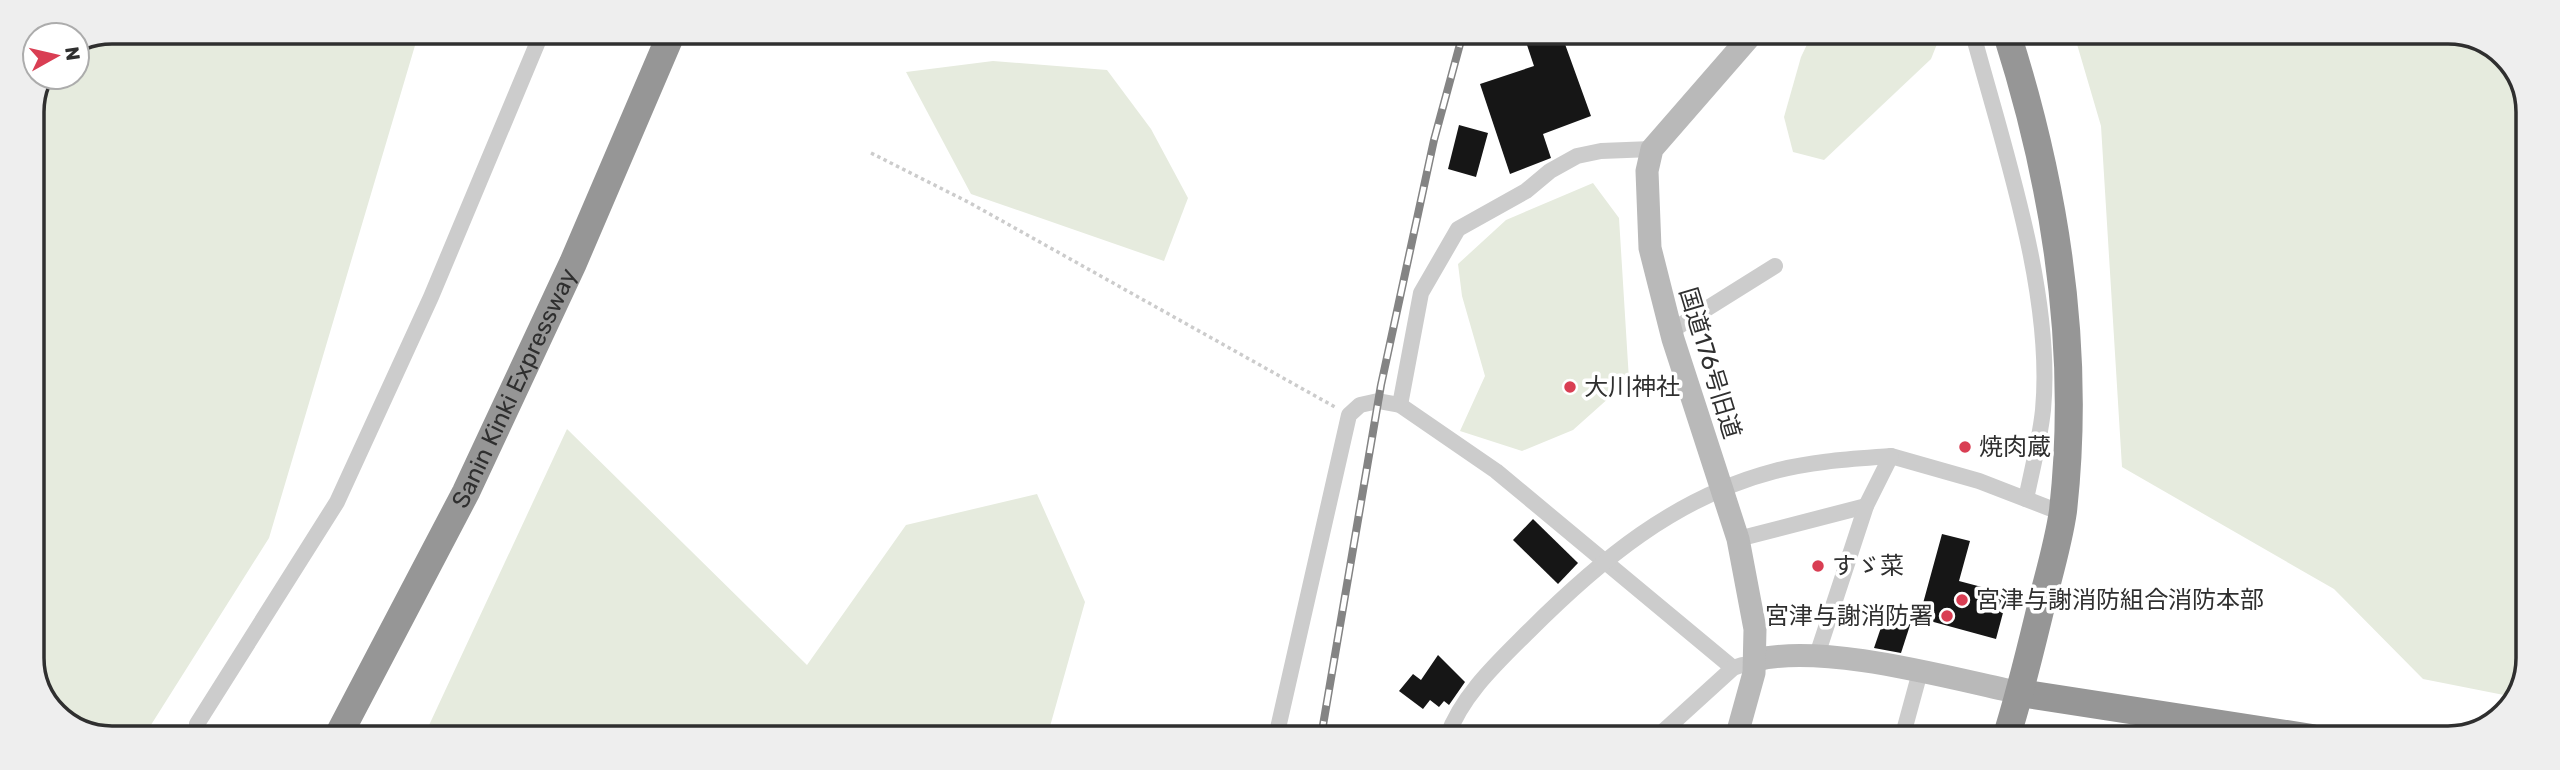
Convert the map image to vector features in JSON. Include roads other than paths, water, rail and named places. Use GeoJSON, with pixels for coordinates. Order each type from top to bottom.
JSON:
{"type":"FeatureCollection","features":[{"type":"Feature","properties":{"kind":"highway"},"geometry":{"type":"LineString","coordinates":[[607,180],[635,79],[648,44]]}},
{"type":"Feature","properties":{"kind":"highway","name":"Sanin Kinki Expressway"},"geometry":{"type":"LineString","coordinates":[[343,726],[466,492],[573,263],[667,44]]}},
{"type":"Feature","properties":{"kind":"highway"},"geometry":{"type":"LineString","coordinates":[[2010,44],[2046,179],[2054,328],[2069,401],[2062,513],[2020,693],[2010,726]]}},
{"type":"Feature","properties":{"kind":"highway"},"geometry":{"type":"LineString","coordinates":[[2020,693],[2230,726]]}},
{"type":"Feature","properties":{"kind":"street"},"geometry":{"type":"LineString","coordinates":[[198,726],[337,502],[431,297],[537,44]]}},
{"type":"Feature","properties":{"kind":"street"},"geometry":{"type":"LineString","coordinates":[[1400,405],[1422,293],[1458,229],[1526,191],[1550,171],[1577,156],[1601,151],[1652,149],[1743,44]]}},
{"type":"Feature","properties":{"kind":"street"},"geometry":{"type":"LineString","coordinates":[[1976,44],[2038,294],[2054,328],[2043,410],[2026,499]]}},
{"type":"Feature","properties":{"kind":"street","name":"国道176号旧道"},"geometry":{"type":"LineString","coordinates":[[1652,149],[1647,171],[1650,248],[1671,331],[1738,539],[1755,629],[1756,660],[1739,726]]}},
{"type":"Feature","properties":{"kind":"street"},"geometry":{"type":"LineString","coordinates":[[1671,331],[1775,266]]}},
{"type":"Feature","properties":{"kind":"street"},"geometry":{"type":"LineString","coordinates":[[1278,726],[1349,415],[1360,405],[1369,403],[1400,405],[1496,471],[1733,668]]}},
{"type":"Feature","properties":{"kind":"street"},"geometry":{"type":"LineString","coordinates":[[1817,656],[1866,506],[1892,456]]}},
{"type":"Feature","properties":{"kind":"street"},"geometry":{"type":"LineString","coordinates":[[1453,726],[1469,696],[1491,668],[1603,560],[1654,524],[1720,489],[1775,471],[1824,462],[1892,456],[1979,481],[2062,513]]}},
{"type":"Feature","properties":{"kind":"street"},"geometry":{"type":"LineString","coordinates":[[1738,539],[1866,506]]}},
{"type":"Feature","properties":{"kind":"street"},"geometry":{"type":"LineString","coordinates":[[1668,726],[1733,668],[1776,655],[1817,656],[1920,672],[2020,693]]}},
{"type":"Feature","properties":{"kind":"street"},"geometry":{"type":"LineString","coordinates":[[1905,726],[1920,672]]}},
{"type":"Feature","properties":{"kind":"railway"},"geometry":{"type":"LineString","coordinates":[[1323,726],[1381,385],[1434,140],[1460,44]]}},
{"type":"Feature","properties":{"kind":"place","name":"大川神社"},"geometry":{"type":"Point","coordinates":[1570,387]}},
{"type":"Feature","properties":{"kind":"place","name":"焼肉蔵"},"geometry":{"type":"Point","coordinates":[1965,447]}},
{"type":"Feature","properties":{"kind":"place","name":"すゞ菜"},"geometry":{"type":"Point","coordinates":[1818,566]}},
{"type":"Feature","properties":{"kind":"place","name":"宮津与謝消防組合消防本部"},"geometry":{"type":"Point","coordinates":[1962,600]}},
{"type":"Feature","properties":{"kind":"place","name":"宮津与謝消防署"},"geometry":{"type":"Point","coordinates":[1947,616]}}]}
